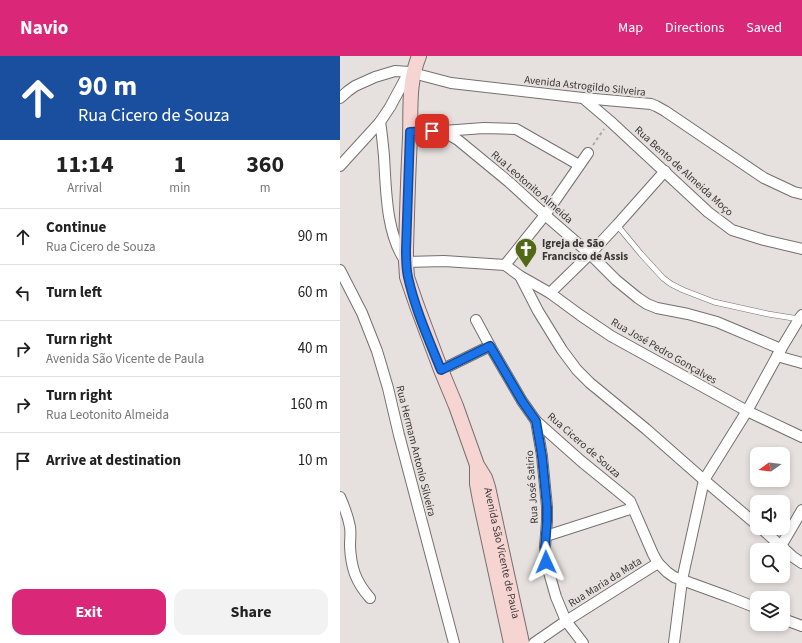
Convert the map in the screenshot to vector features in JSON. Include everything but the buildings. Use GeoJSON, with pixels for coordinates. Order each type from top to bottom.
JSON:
{"type":"FeatureCollection","features":[{"type":"Feature","properties":{"kind":"street","name":"Avenida São Vicente de Paula"},"geometry":{"type":"LineString","coordinates":[[419,56],[411,72],[406,262],[408,276],[423,324],[488,487],[522,643]]}},
{"type":"Feature","properties":{"kind":"street","name":"Avenida Astrogildo Silveira"},"geometry":{"type":"LineString","coordinates":[[340,98],[355,86],[367,80],[395,71],[411,72],[451,83],[656,106],[764,178],[794,192],[802,194]]}},
{"type":"Feature","properties":{"kind":"street"},"geometry":{"type":"LineString","coordinates":[[340,166],[380,122],[411,72]]}},
{"type":"Feature","properties":{"kind":"street","name":"Rua Bento de Almeida Moço"},"geometry":{"type":"LineString","coordinates":[[583,98],[665,171],[708,212],[732,230],[764,240],[802,249]]}},
{"type":"Feature","properties":{"kind":"street","name":"Avenida São Vicente de Paula"},"geometry":{"type":"LineString","coordinates":[[380,122],[390,222],[400,254],[406,262]]}},
{"type":"Feature","properties":{"kind":"street"},"geometry":{"type":"LineString","coordinates":[[410,132],[484,128],[516,129],[579,165]]}},
{"type":"Feature","properties":{"kind":"street","name":"Rua Leotonito Almeida"},"geometry":{"type":"LineString","coordinates":[[443,131],[476,154],[590,254],[616,280],[647,304],[657,308],[717,322],[802,363]]}},
{"type":"Feature","properties":{"kind":"street"},"geometry":{"type":"LineString","coordinates":[[406,262],[444,261],[505,266],[545,215],[588,153]]}},
{"type":"Feature","properties":{"kind":"street"},"geometry":{"type":"LineString","coordinates":[[550,293],[590,254],[665,171]]}},
{"type":"Feature","properties":{"kind":"street","name":"Rua José Pedro Gonçalves"},"geometry":{"type":"LineString","coordinates":[[505,266],[550,293],[611,336],[747,411],[802,437]]}},
{"type":"Feature","properties":{"kind":"street","name":"Rua Hermam Antonio Silveira"},"geometry":{"type":"LineString","coordinates":[[340,270],[362,313],[379,358],[454,643]]}},
{"type":"Feature","properties":{"kind":"street"},"geometry":{"type":"LineString","coordinates":[[520,276],[538,311],[562,350],[577,370],[590,383],[750,518]]}},
{"type":"Feature","properties":{"kind":"street"},"geometry":{"type":"LineString","coordinates":[[674,643],[682,580],[704,480],[747,411],[800,317]]}},
{"type":"Feature","properties":{"kind":"street","name":"Rua Cicero de Souza"},"geometry":{"type":"LineString","coordinates":[[476,320],[522,401],[536,421],[630,502],[658,563],[671,575],[750,605]]}},
{"type":"Feature","properties":{"kind":"street"},"geometry":{"type":"LineString","coordinates":[[441,370],[490,346]]}},
{"type":"Feature","properties":{"kind":"street","name":"Rua José Satirio"},"geometry":{"type":"LineString","coordinates":[[536,421],[546,484],[546,562],[556,597],[566,621],[583,643]]}},
{"type":"Feature","properties":{"kind":"street","name":"Avenida São Vicente de Paula"},"geometry":{"type":"LineString","coordinates":[[478,465],[477,484],[511,643]]}},
{"type":"Feature","properties":{"kind":"street"},"geometry":{"type":"LineString","coordinates":[[340,497],[350,526],[351,559],[353,570],[358,583],[370,598]]}},
{"type":"Feature","properties":{"kind":"street"},"geometry":{"type":"LineString","coordinates":[[546,536],[634,508]]}},
{"type":"Feature","properties":{"kind":"street"},"geometry":{"type":"LineString","coordinates":[[783,543],[802,510]]}},
{"type":"Feature","properties":{"kind":"street"},"geometry":{"type":"LineString","coordinates":[[769,535],[778,543]]}},
{"type":"Feature","properties":{"kind":"street"},"geometry":{"type":"LineString","coordinates":[[790,554],[802,563]]}},
{"type":"Feature","properties":{"kind":"street","name":"Rua Maria da Mata"},"geometry":{"type":"LineString","coordinates":[[534,643],[658,563]]}},
{"type":"Feature","properties":{"kind":"street"},"geometry":{"type":"LineString","coordinates":[[790,622],[802,626]]}},
{"type":"Feature","properties":{"kind":"lane"},"geometry":{"type":"LineString","coordinates":[[617,225],[641,254],[663,278],[671,284],[714,302],[768,314],[800,317]]}},
{"type":"Feature","properties":{"kind":"path"},"geometry":{"type":"LineString","coordinates":[[588,153],[610,121]]}},
{"type":"Feature","properties":{"kind":"place","name":"Igreja de São Francisco de Assis"},"geometry":{"type":"Point","coordinates":[526,268]}},
{"type":"Feature","properties":{"kind":"route"},"geometry":{"type":"LineString","coordinates":[[432,131],[410,132],[406,250],[408,276],[423,324],[441,370],[490,346],[522,401],[536,421],[546,484],[546,562]]}}]}
